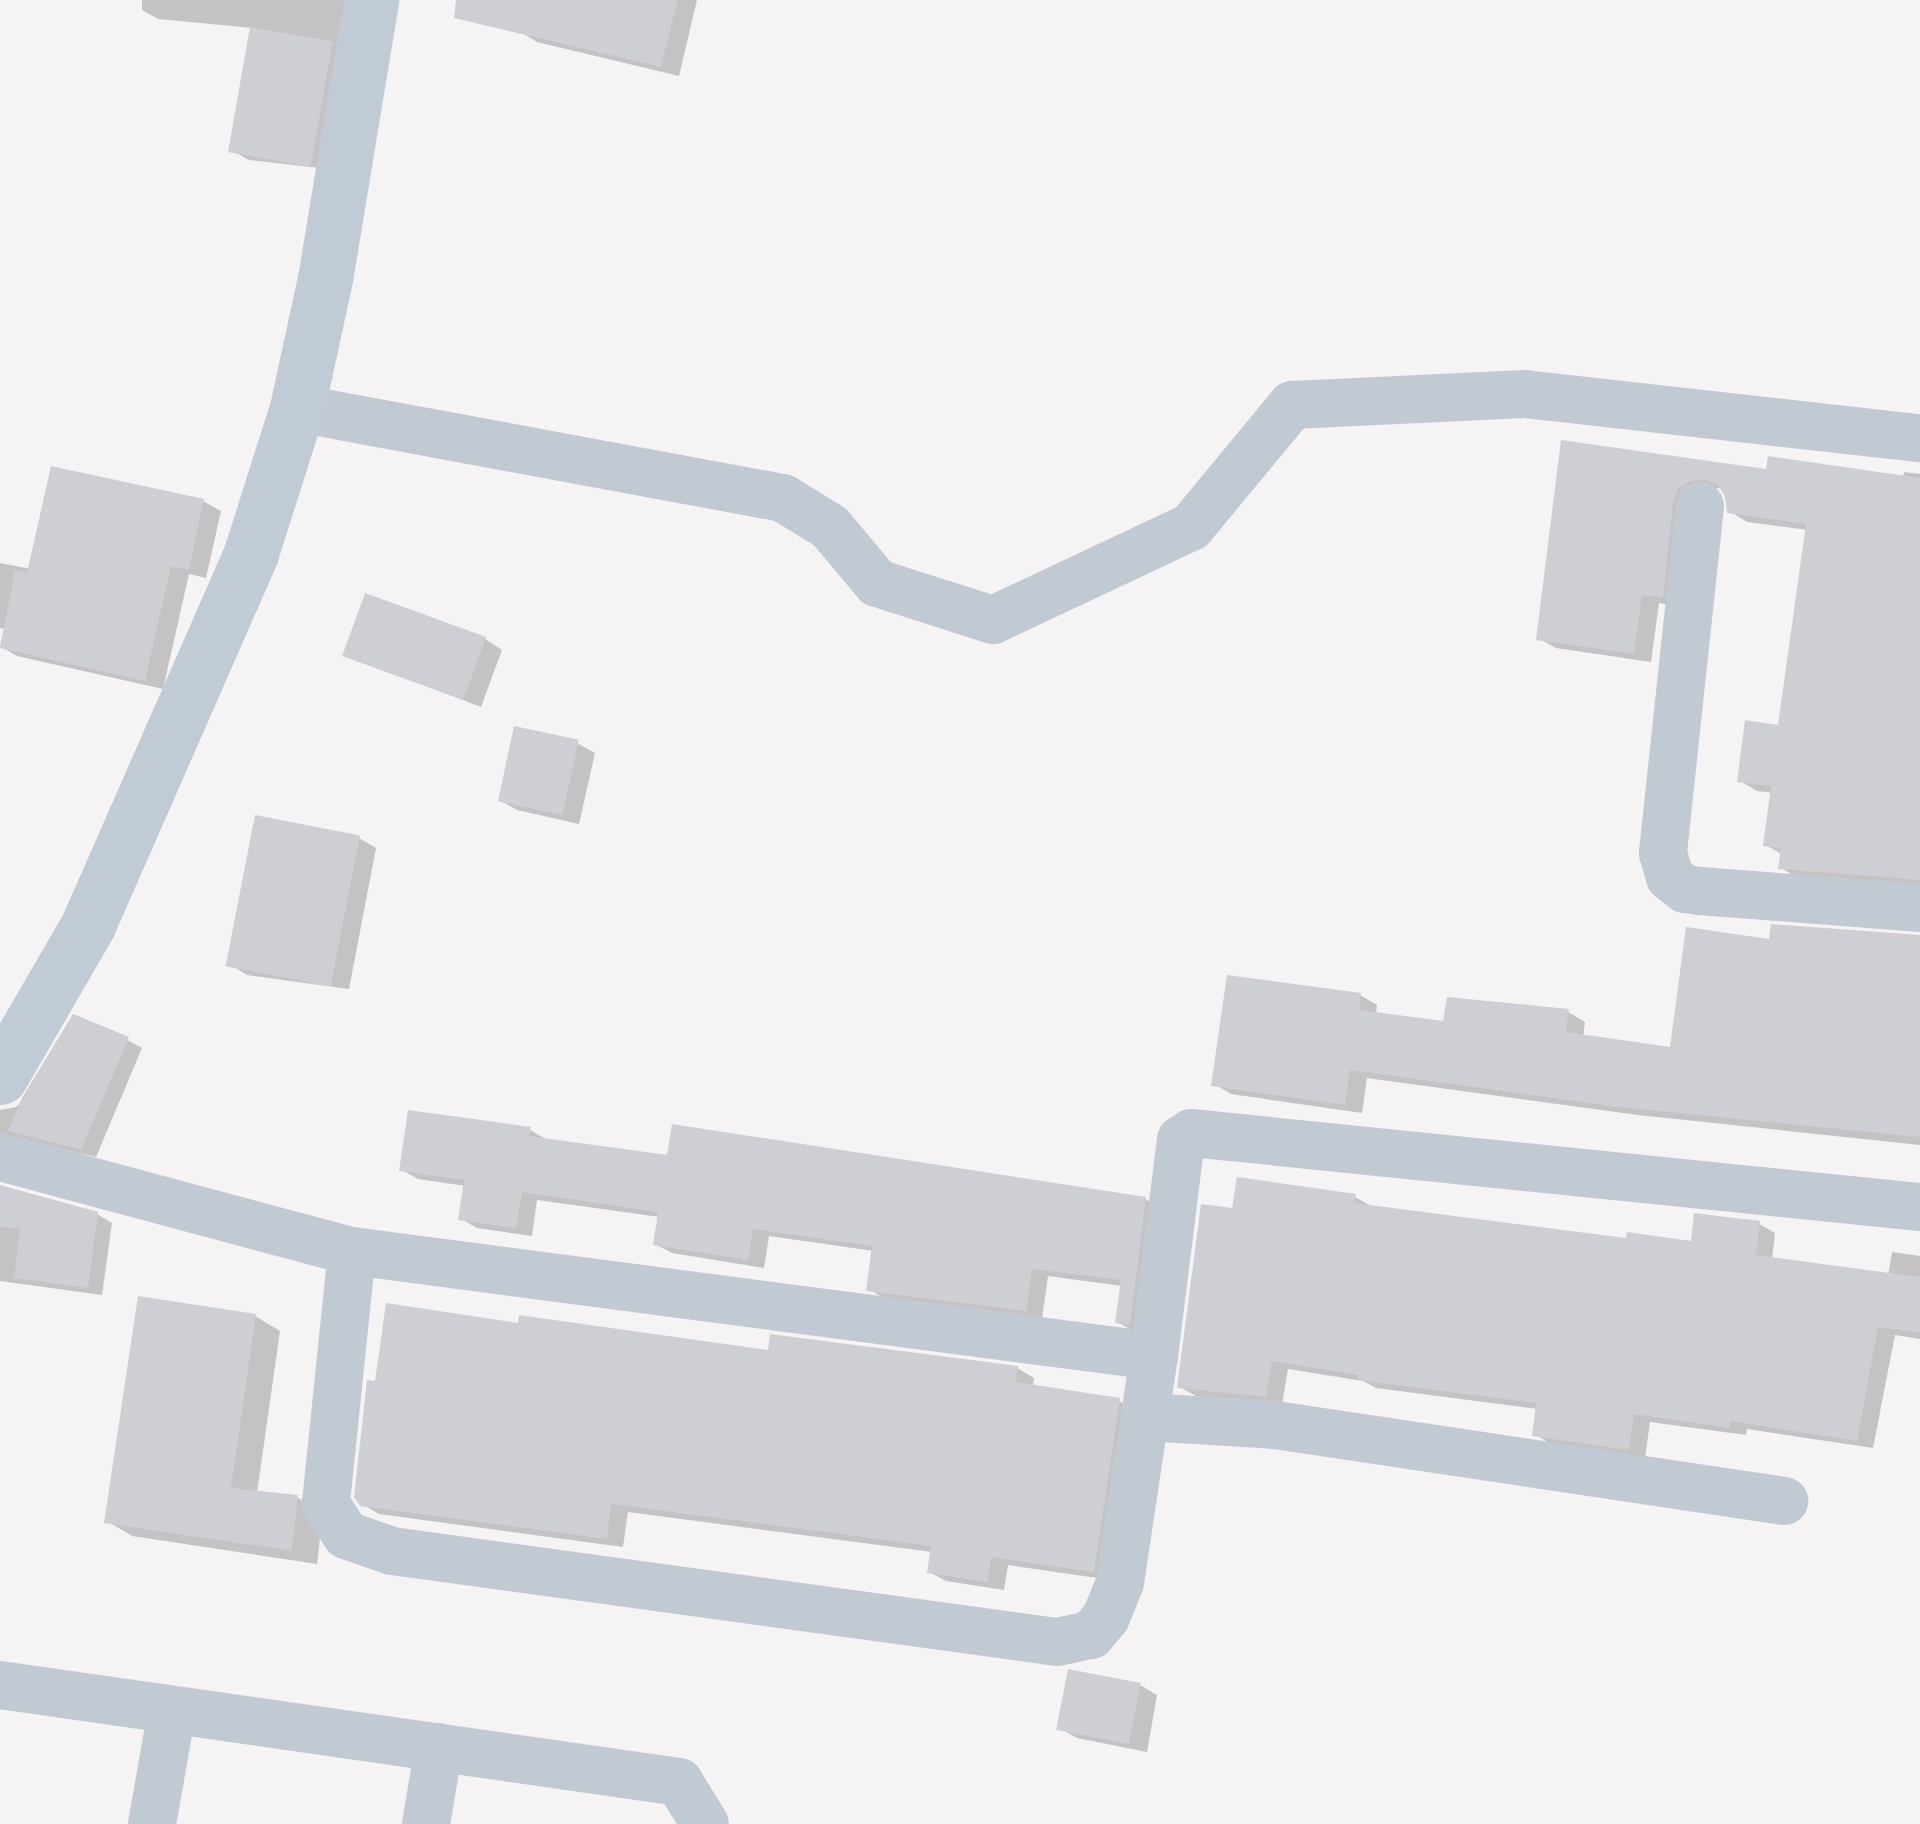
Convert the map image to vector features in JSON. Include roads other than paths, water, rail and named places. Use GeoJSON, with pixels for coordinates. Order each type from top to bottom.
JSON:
{"type":"FeatureCollection","features":[{"type":"Feature","properties":{"kind":"street"},"geometry":{"type":"LineString","coordinates":[[0,1078],[88,925],[171,745],[251,553],[297,408],[325,278],[372,0]]}},
{"type":"Feature","properties":{"kind":"street"},"geometry":{"type":"LineString","coordinates":[[297,408],[784,498],[830,527],[877,583],[993,620],[1191,527],[1292,405],[1525,394],[1920,438]]}},
{"type":"Feature","properties":{"kind":"street"},"geometry":{"type":"LineString","coordinates":[[1700,506],[1662,852],[1670,876],[1685,889],[1700,892],[1920,908]]}},
{"type":"Feature","properties":{"kind":"street"},"geometry":{"type":"LineString","coordinates":[[352,1251],[326,1504],[346,1535],[392,1551],[1056,1642],[1091,1634],[1106,1618],[1120,1583],[1146,1416],[1180,1140],[1191,1133],[1920,1207]]}},
{"type":"Feature","properties":{"kind":"street"},"geometry":{"type":"LineString","coordinates":[[0,1157],[352,1251],[1154,1356]]}},
{"type":"Feature","properties":{"kind":"street"},"geometry":{"type":"LineString","coordinates":[[1146,1416],[1275,1425],[1784,1501]]}},
{"type":"Feature","properties":{"kind":"street"},"geometry":{"type":"LineString","coordinates":[[0,1685],[678,1782],[705,1824]]}},
{"type":"Feature","properties":{"kind":"street"},"geometry":{"type":"LineString","coordinates":[[152,1824],[172,1710]]}},
{"type":"Feature","properties":{"kind":"street"},"geometry":{"type":"LineString","coordinates":[[426,1824],[439,1747]]}}]}
